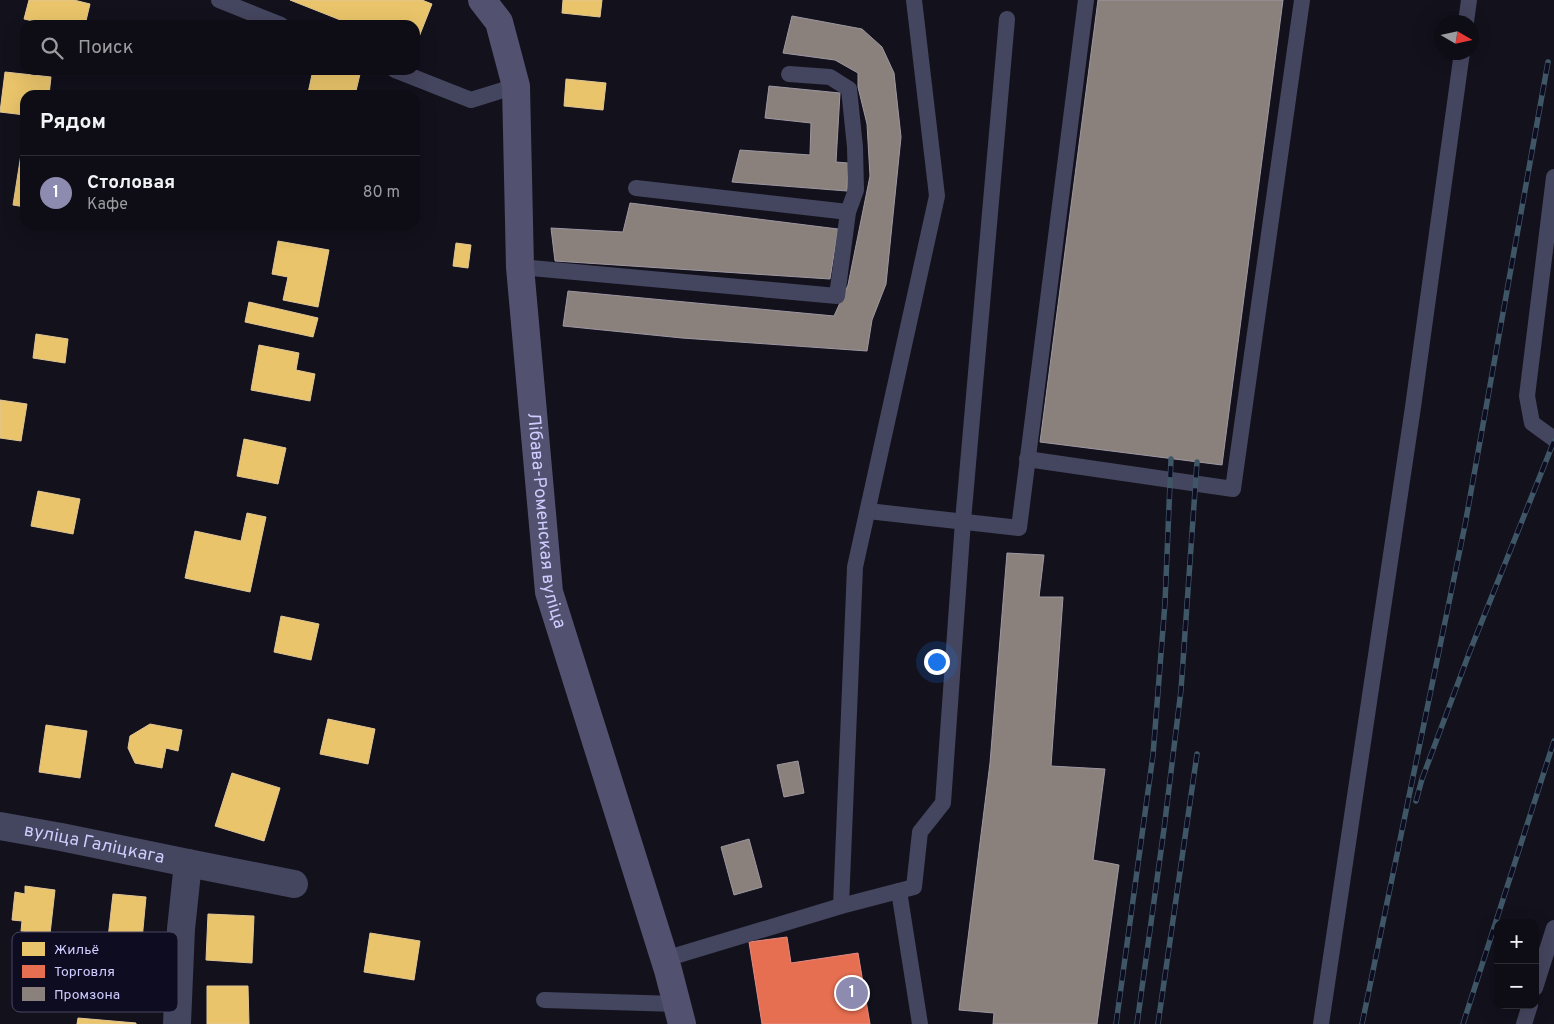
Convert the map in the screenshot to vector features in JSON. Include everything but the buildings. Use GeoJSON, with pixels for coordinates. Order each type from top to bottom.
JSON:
{"type":"FeatureCollection","features":[{"type":"Feature","properties":{"kind":"main road"},"geometry":{"type":"LineString","coordinates":[[482,0],[500,11]]}},
{"type":"Feature","properties":{"kind":"main road","name":"Лібава-Роменская вуліца"},"geometry":{"type":"LineString","coordinates":[[500,11],[516,86],[520,267],[549,592],[665,959],[680,1014]]}},
{"type":"Feature","properties":{"kind":"street","name":"вуліца Галіцкага"},"geometry":{"type":"LineString","coordinates":[[0,826],[294,884]]}},
{"type":"Feature","properties":{"kind":"street"},"geometry":{"type":"LineString","coordinates":[[178,1000],[181,929],[188,863]]}},
{"type":"Feature","properties":{"kind":"lane"},"geometry":{"type":"LineString","coordinates":[[218,0],[268,20]]}},
{"type":"Feature","properties":{"kind":"lane"},"geometry":{"type":"LineString","coordinates":[[841,906],[855,567],[937,196],[914,0]]}},
{"type":"Feature","properties":{"kind":"lane"},"geometry":{"type":"LineString","coordinates":[[868,511],[1019,528],[1086,0]]}},
{"type":"Feature","properties":{"kind":"lane"},"geometry":{"type":"LineString","coordinates":[[1028,459],[1233,489],[1302,0]]}},
{"type":"Feature","properties":{"kind":"lane"},"geometry":{"type":"LineString","coordinates":[[1467,15],[1469,0]]}},
{"type":"Feature","properties":{"kind":"lane"},"geometry":{"type":"LineString","coordinates":[[665,959],[841,906],[914,887],[920,832],[944,804],[963,522],[1006,19]]}},
{"type":"Feature","properties":{"kind":"lane"},"geometry":{"type":"LineString","coordinates":[[1322,1024],[1412,417],[1461,60]]}},
{"type":"Feature","properties":{"kind":"lane"},"geometry":{"type":"LineString","coordinates":[[520,267],[838,296],[848,212],[856,190],[855,148],[849,89],[830,77],[789,74]]}},
{"type":"Feature","properties":{"kind":"lane"},"geometry":{"type":"LineString","coordinates":[[408,75],[471,100],[516,86]]}},
{"type":"Feature","properties":{"kind":"lane"},"geometry":{"type":"LineString","coordinates":[[1554,177],[1526,396],[1532,422],[1554,439]]}},
{"type":"Feature","properties":{"kind":"lane"},"geometry":{"type":"LineString","coordinates":[[636,188],[848,212]]}},
{"type":"Feature","properties":{"kind":"lane"},"geometry":{"type":"LineString","coordinates":[[899,891],[920,1024]]}},
{"type":"Feature","properties":{"kind":"lane"},"geometry":{"type":"LineString","coordinates":[[1539,975],[1554,928]]}},
{"type":"Feature","properties":{"kind":"lane"},"geometry":{"type":"LineString","coordinates":[[544,1000],[680,1014]]}},
{"type":"Feature","properties":{"kind":"lane"},"geometry":{"type":"LineString","coordinates":[[1524,1024],[1529,1009]]}},
{"type":"Feature","properties":{"kind":"railway"},"geometry":{"type":"LineString","coordinates":[[1362,1024],[1465,525],[1548,62]]}},
{"type":"Feature","properties":{"kind":"railway"},"geometry":{"type":"LineString","coordinates":[[1416,801],[1422,779],[1470,651],[1554,441]]}},
{"type":"Feature","properties":{"kind":"railway"},"geometry":{"type":"LineString","coordinates":[[1116,1024],[1153,755],[1165,603],[1171,459]]}},
{"type":"Feature","properties":{"kind":"railway"},"geometry":{"type":"LineString","coordinates":[[1137,1024],[1181,690],[1197,462]]}},
{"type":"Feature","properties":{"kind":"railway"},"geometry":{"type":"LineString","coordinates":[[1463,1024],[1554,741]]}},
{"type":"Feature","properties":{"kind":"railway"},"geometry":{"type":"LineString","coordinates":[[1158,1024],[1197,754]]}},
{"type":"Feature","properties":{"kind":"place","name":"Столовая"},"geometry":{"type":"Point","coordinates":[852,993]}}]}
